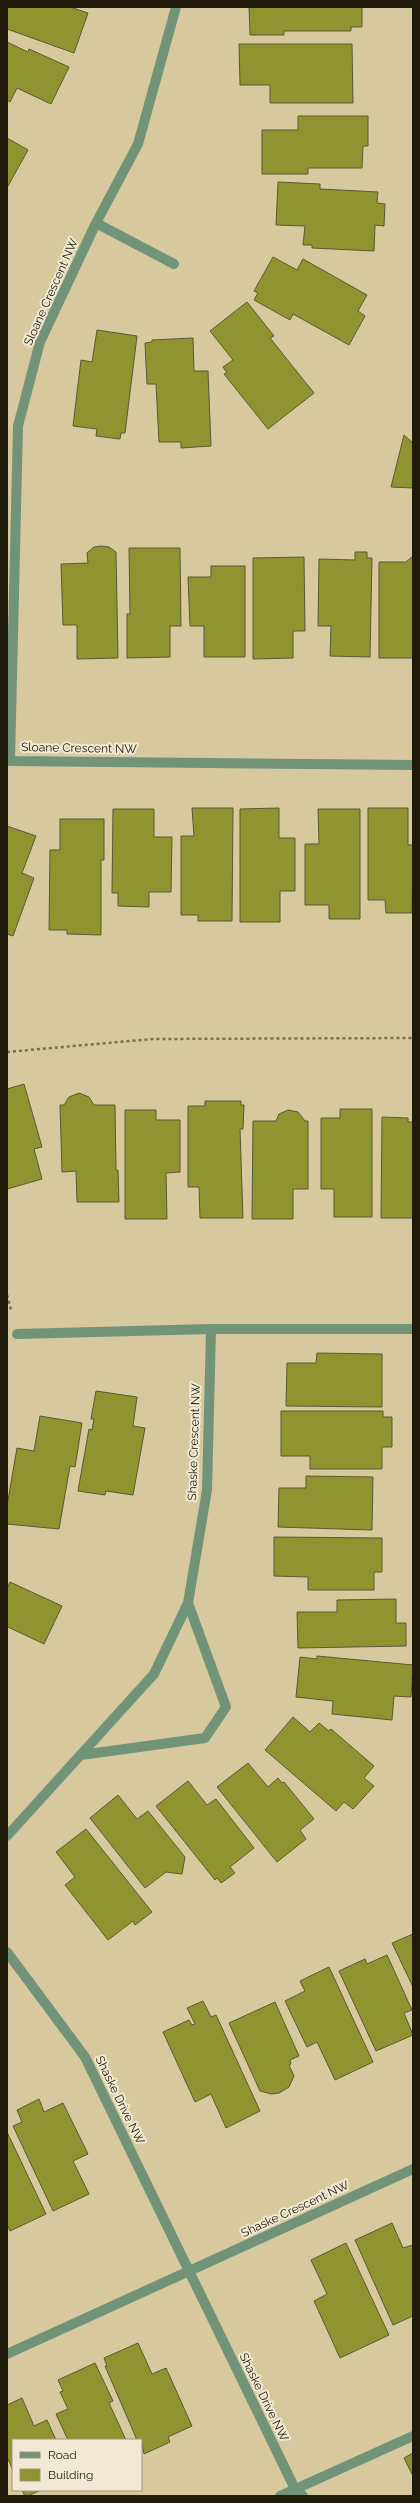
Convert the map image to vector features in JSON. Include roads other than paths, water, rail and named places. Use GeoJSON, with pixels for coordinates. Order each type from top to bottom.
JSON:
{"type":"FeatureCollection","features":[{"type":"Feature","properties":{"kind":"street","name":"Sloane Crescent NW"},"geometry":{"type":"LineString","coordinates":[[176,7],[138,144],[96,223],[40,342],[18,426],[10,761],[413,765]]}},
{"type":"Feature","properties":{"kind":"street"},"geometry":{"type":"LineString","coordinates":[[96,223],[174,264]]}},
{"type":"Feature","properties":{"kind":"street"},"geometry":{"type":"LineString","coordinates":[[17,1334],[210,1329],[413,1330]]}},
{"type":"Feature","properties":{"kind":"street","name":"Shaske Crescent NW"},"geometry":{"type":"LineString","coordinates":[[7,1836],[154,1674],[188,1603],[207,1490],[210,1329]]}},
{"type":"Feature","properties":{"kind":"street","name":"Shaske Crescent NW"},"geometry":{"type":"LineString","coordinates":[[81,1755],[206,1738],[226,1707],[188,1603]]}},
{"type":"Feature","properties":{"kind":"street","name":"Shaske Drive NW"},"geometry":{"type":"LineString","coordinates":[[7,1952],[85,2057],[294,2493],[303,2496]]}},
{"type":"Feature","properties":{"kind":"street","name":"Shaske Crescent NW"},"geometry":{"type":"LineString","coordinates":[[188,2272],[413,2169]]}},
{"type":"Feature","properties":{"kind":"street"},"geometry":{"type":"LineString","coordinates":[[7,2354],[188,2272]]}},
{"type":"Feature","properties":{"kind":"street"},"geometry":{"type":"LineString","coordinates":[[280,2496],[294,2493],[413,2436]]}}]}
